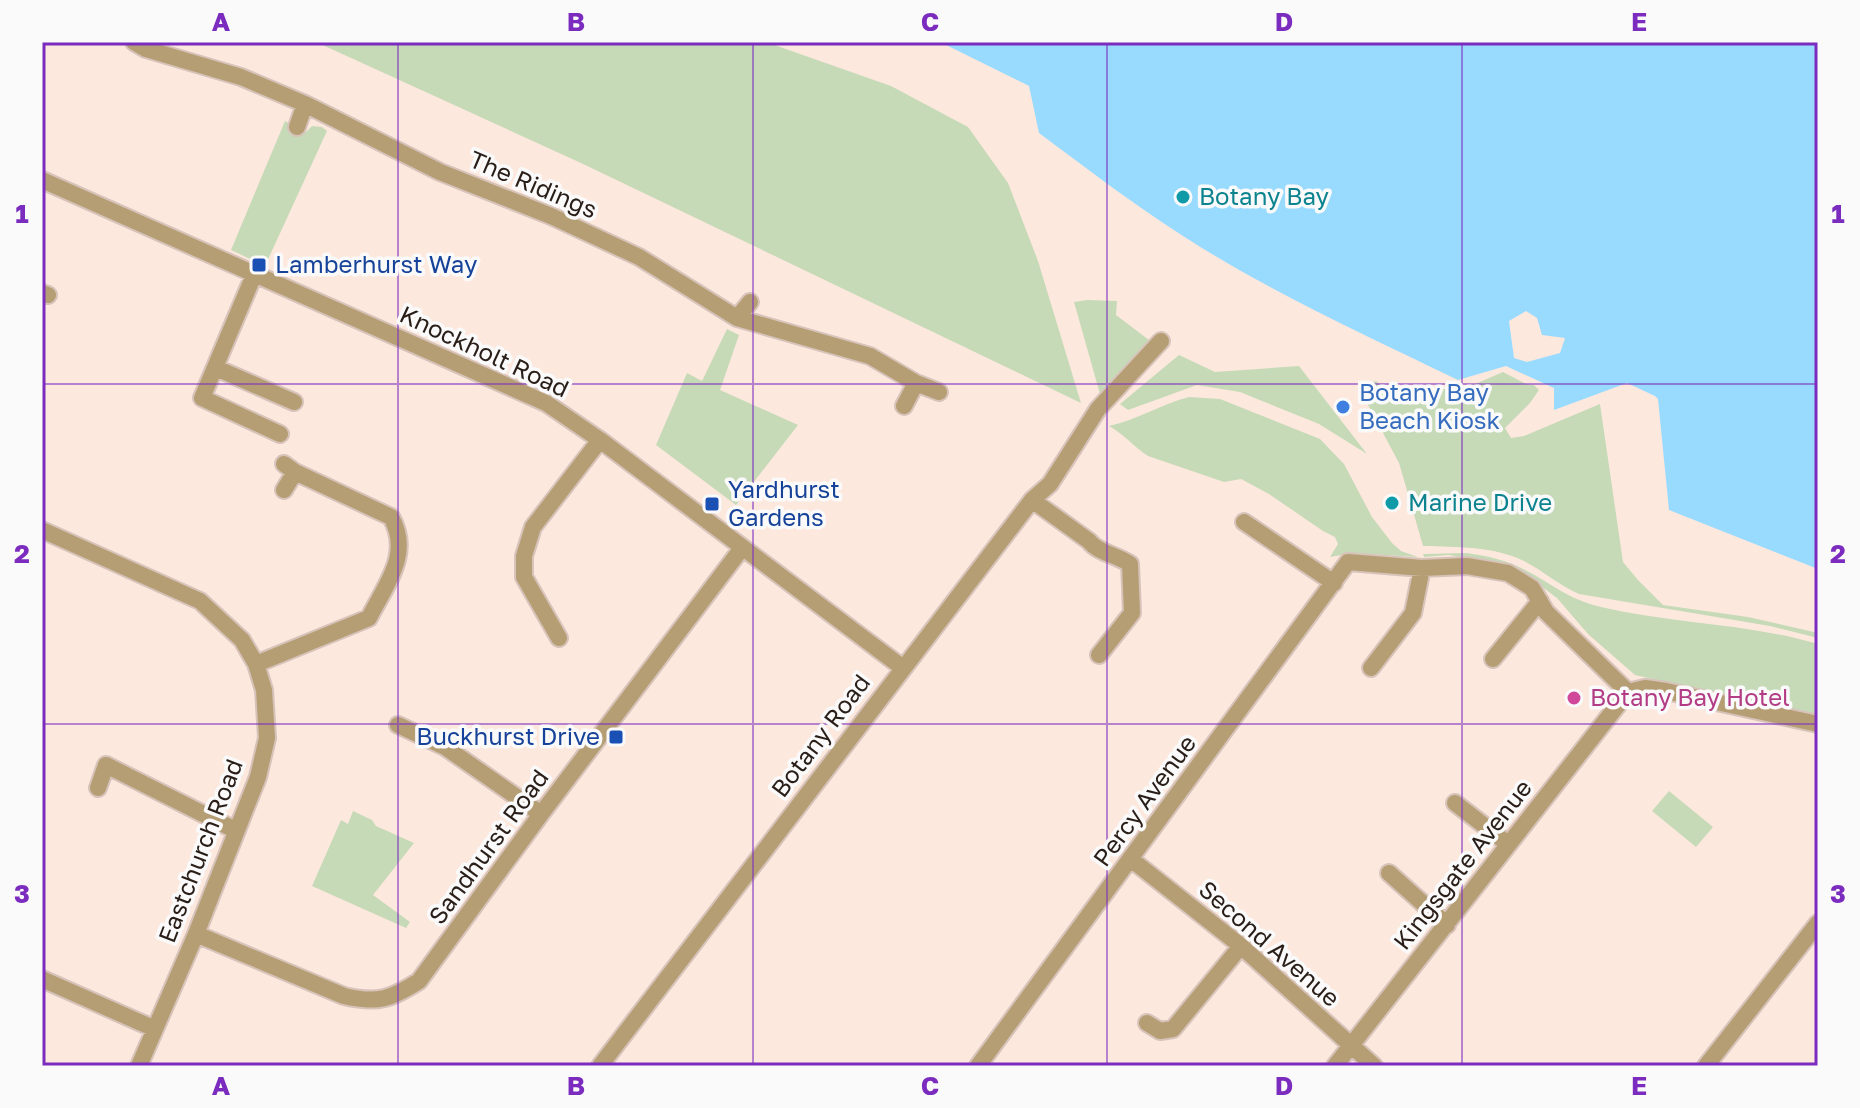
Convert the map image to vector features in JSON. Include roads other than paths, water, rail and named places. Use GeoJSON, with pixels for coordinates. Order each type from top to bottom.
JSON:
{"type":"FeatureCollection","features":[{"type":"Feature","properties":{"kind":"street","name":"The Ridings"},"geometry":{"type":"LineString","coordinates":[[143,44],[241,77],[305,104],[440,172],[551,216],[639,257],[737,318],[870,356],[916,383],[939,392]]}},
{"type":"Feature","properties":{"kind":"street"},"geometry":{"type":"LineString","coordinates":[[297,127],[305,104]]}},
{"type":"Feature","properties":{"kind":"street","name":"Knockholt Road"},"geometry":{"type":"LineString","coordinates":[[42,180],[546,403],[600,440],[903,668]]}},
{"type":"Feature","properties":{"kind":"street"},"geometry":{"type":"LineString","coordinates":[[254,275],[202,398],[280,434]]}},
{"type":"Feature","properties":{"kind":"street"},"geometry":{"type":"LineString","coordinates":[[737,318],[750,302]]}},
{"type":"Feature","properties":{"kind":"street","name":"Botany Road"},"geometry":{"type":"LineString","coordinates":[[600,1066],[1032,500],[1050,484],[1098,409],[1161,341]]}},
{"type":"Feature","properties":{"kind":"street"},"geometry":{"type":"LineString","coordinates":[[216,368],[294,402]]}},
{"type":"Feature","properties":{"kind":"street"},"geometry":{"type":"LineString","coordinates":[[904,406],[916,383]]}},
{"type":"Feature","properties":{"kind":"street"},"geometry":{"type":"LineString","coordinates":[[559,638],[524,577],[524,556],[533,527],[600,440]]}},
{"type":"Feature","properties":{"kind":"street"},"geometry":{"type":"LineString","coordinates":[[256,664],[369,618],[400,553],[399,532],[391,517],[289,468],[284,490]]}},
{"type":"Feature","properties":{"kind":"street"},"geometry":{"type":"LineString","coordinates":[[1032,500],[1089,541],[1094,548],[1119,556],[1130,564],[1132,613],[1099,655]]}},
{"type":"Feature","properties":{"kind":"street"},"geometry":{"type":"LineString","coordinates":[[1244,522],[1334,583]]}},
{"type":"Feature","properties":{"kind":"street","name":"Eastchurch Road"},"geometry":{"type":"LineString","coordinates":[[42,530],[200,601],[242,640],[256,664],[264,690],[267,738],[258,777],[196,934],[139,1066]]}},
{"type":"Feature","properties":{"kind":"street","name":"Sandhurst Road"},"geometry":{"type":"LineString","coordinates":[[196,934],[344,996],[364,1001],[393,998],[419,981],[742,548]]}},
{"type":"Feature","properties":{"kind":"street","name":"Percy Avenue"},"geometry":{"type":"LineString","coordinates":[[978,1066],[1348,562],[1422,568]]}},
{"type":"Feature","properties":{"kind":"street"},"geometry":{"type":"LineString","coordinates":[[1371,668],[1413,613],[1422,568],[1467,566],[1508,573],[1532,588],[1546,612],[1628,692],[1645,688],[1666,691],[1818,724]]}},
{"type":"Feature","properties":{"kind":"street"},"geometry":{"type":"LineString","coordinates":[[1493,659],[1540,601]]}},
{"type":"Feature","properties":{"kind":"street","name":"Kingsgate Avenue"},"geometry":{"type":"LineString","coordinates":[[1335,1066],[1628,692]]}},
{"type":"Feature","properties":{"kind":"street"},"geometry":{"type":"LineString","coordinates":[[398,725],[445,747],[541,814]]}},
{"type":"Feature","properties":{"kind":"street"},"geometry":{"type":"LineString","coordinates":[[98,788],[106,765],[235,830]]}},
{"type":"Feature","properties":{"kind":"street"},"geometry":{"type":"LineString","coordinates":[[1453,800],[1508,844]]}},
{"type":"Feature","properties":{"kind":"street","name":"Second Avenue"},"geometry":{"type":"LineString","coordinates":[[1132,860],[1241,946],[1374,1066]]}},
{"type":"Feature","properties":{"kind":"street"},"geometry":{"type":"LineString","coordinates":[[1389,873],[1447,925]]}},
{"type":"Feature","properties":{"kind":"street"},"geometry":{"type":"LineString","coordinates":[[1706,1066],[1818,923]]}},
{"type":"Feature","properties":{"kind":"street"},"geometry":{"type":"LineString","coordinates":[[1147,1023],[1160,1031],[1173,1029],[1241,946]]}},
{"type":"Feature","properties":{"kind":"street"},"geometry":{"type":"LineString","coordinates":[[42,979],[155,1029]]}},
{"type":"Feature","properties":{"kind":"water"},"geometry":{"type":"Polygon","coordinates":[[[940,42],[1818,42],[1818,569],[1669,510],[1658,399],[1655,396],[1627,383],[1554,410],[1554,388],[1506,366],[1458,380],[1353,329],[1250,276],[1183,236],[1039,133],[1029,86],[940,42]],[[1526,311],[1509,321],[1514,358],[1527,362],[1560,353],[1565,338],[1542,335],[1537,318],[1526,311]]]}},
{"type":"Feature","properties":{"kind":"place","name":"Botany Bay"},"geometry":{"type":"Point","coordinates":[1183,197]}},
{"type":"Feature","properties":{"kind":"place","name":"Lamberhurst Way"},"geometry":{"type":"Point","coordinates":[259,265]}},
{"type":"Feature","properties":{"kind":"place","name":"Botany Bay Beach Kiosk"},"geometry":{"type":"Point","coordinates":[1343,407]}},
{"type":"Feature","properties":{"kind":"place","name":"Marine Drive"},"geometry":{"type":"Point","coordinates":[1392,503]}},
{"type":"Feature","properties":{"kind":"place","name":"Yardhurst Gardens"},"geometry":{"type":"Point","coordinates":[712,504]}},
{"type":"Feature","properties":{"kind":"place","name":"Botany Bay Hotel"},"geometry":{"type":"Point","coordinates":[1574,698]}},
{"type":"Feature","properties":{"kind":"place","name":"Buckhurst Drive"},"geometry":{"type":"Point","coordinates":[616,737]}}]}
